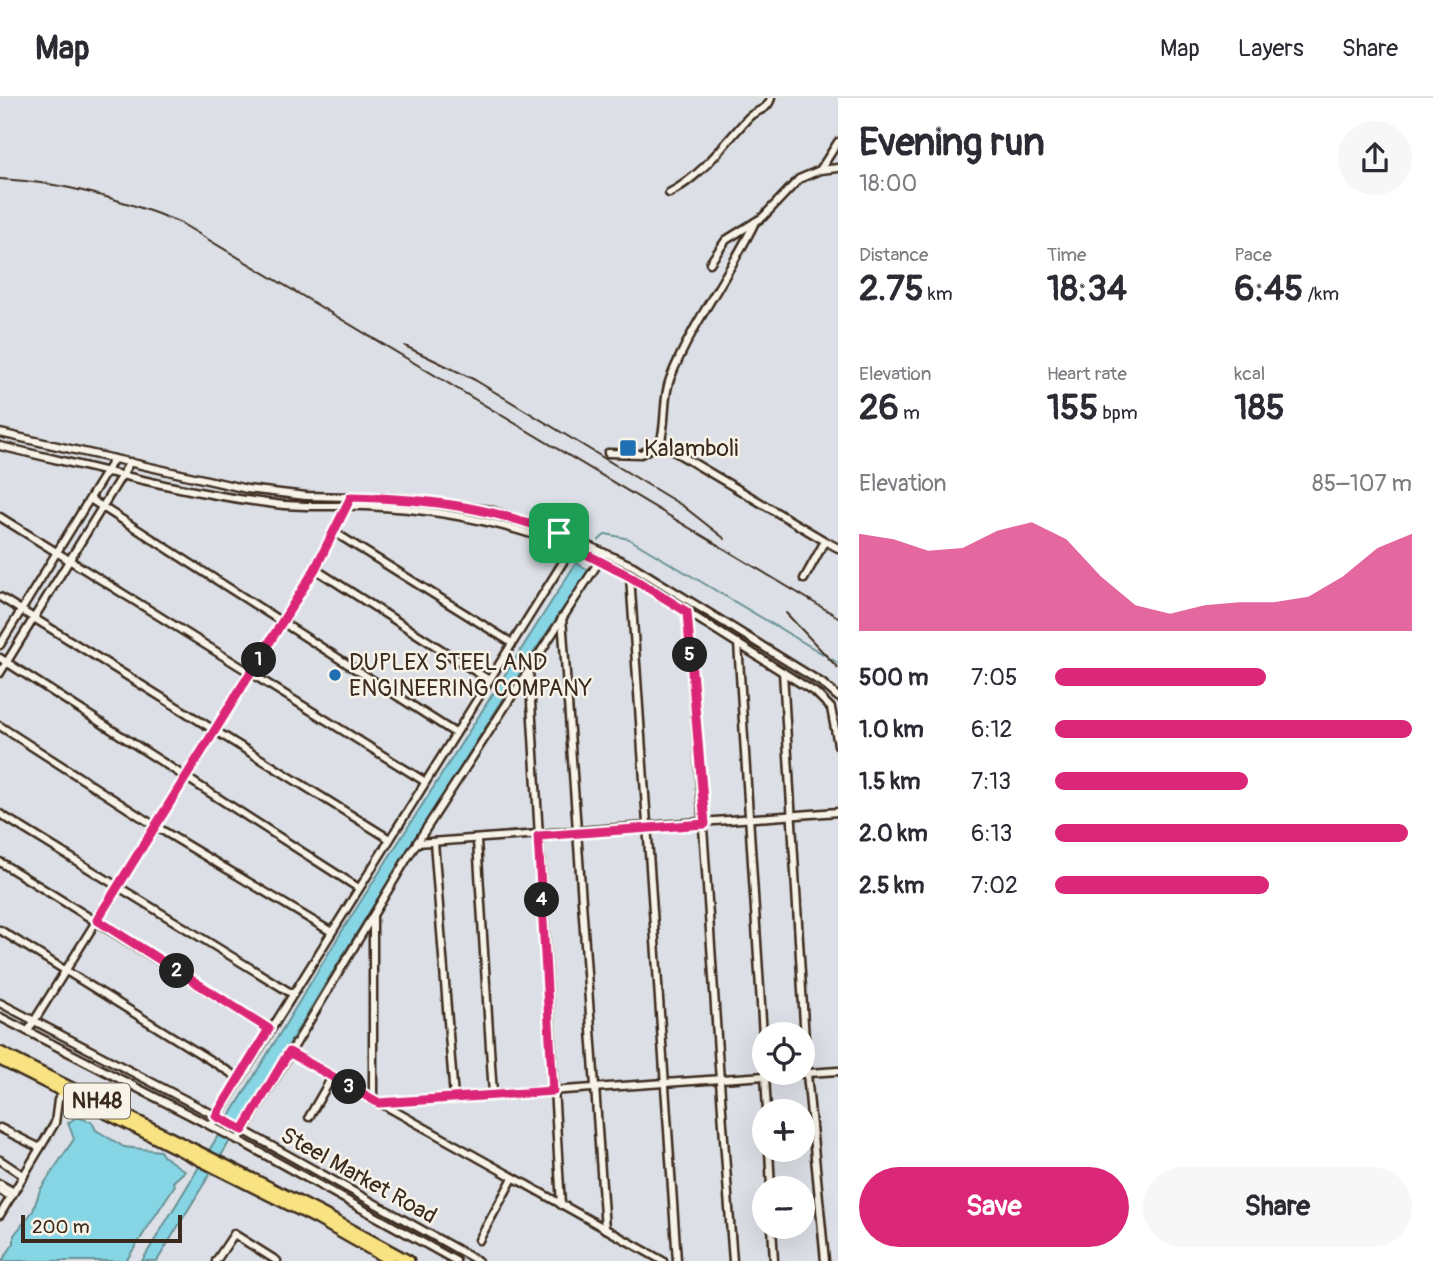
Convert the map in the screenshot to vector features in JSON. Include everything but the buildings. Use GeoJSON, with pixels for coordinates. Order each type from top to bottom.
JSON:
{"type":"FeatureCollection","features":[{"type":"Feature","properties":{"kind":"highway","name":"NH48"},"geometry":{"type":"LineString","coordinates":[[0,1052],[409,1261]]}},
{"type":"Feature","properties":{"kind":"highway","name":"NH48"},"geometry":{"type":"LineString","coordinates":[[0,1060],[192,1152]]}},
{"type":"Feature","properties":{"kind":"highway","name":"NH48"},"geometry":{"type":"LineString","coordinates":[[228,1170],[391,1261]]}},
{"type":"Feature","properties":{"kind":"street"},"geometry":{"type":"LineString","coordinates":[[669,193],[690,180],[731,140],[747,118],[767,107],[771,98]]}},
{"type":"Feature","properties":{"kind":"street"},"geometry":{"type":"LineString","coordinates":[[820,170],[838,142]]}},
{"type":"Feature","properties":{"kind":"street"},"geometry":{"type":"LineString","coordinates":[[710,262],[726,240],[755,222],[799,179],[820,170],[838,168]]}},
{"type":"Feature","properties":{"kind":"street"},"geometry":{"type":"LineString","coordinates":[[660,443],[668,382],[684,345],[755,222]]}},
{"type":"Feature","properties":{"kind":"street"},"geometry":{"type":"LineString","coordinates":[[0,433],[247,489],[453,503],[490,510],[602,550],[822,683],[838,697]]}},
{"type":"Feature","properties":{"kind":"street"},"geometry":{"type":"LineString","coordinates":[[608,453],[641,454],[660,443]]}},
{"type":"Feature","properties":{"kind":"street"},"geometry":{"type":"LineString","coordinates":[[660,443],[838,548]]}},
{"type":"Feature","properties":{"kind":"street"},"geometry":{"type":"LineString","coordinates":[[0,446],[122,474],[274,504],[345,508],[364,506],[462,516],[573,548],[629,576],[816,693],[831,708],[838,745]]}},
{"type":"Feature","properties":{"kind":"street"},"geometry":{"type":"LineString","coordinates":[[0,645],[114,459]]}},
{"type":"Feature","properties":{"kind":"street"},"geometry":{"type":"LineString","coordinates":[[0,673],[3,660],[33,618],[130,461]]}},
{"type":"Feature","properties":{"kind":"street"},"geometry":{"type":"LineString","coordinates":[[28,1031],[315,569],[351,497]]}},
{"type":"Feature","properties":{"kind":"street"},"geometry":{"type":"LineString","coordinates":[[90,499],[283,620],[455,733]]}},
{"type":"Feature","properties":{"kind":"street"},"geometry":{"type":"LineString","coordinates":[[0,517],[424,781]]}},
{"type":"Feature","properties":{"kind":"street"},"geometry":{"type":"LineString","coordinates":[[334,532],[512,643]]}},
{"type":"Feature","properties":{"kind":"street"},"geometry":{"type":"LineString","coordinates":[[211,1126],[388,838],[578,540]]}},
{"type":"Feature","properties":{"kind":"street"},"geometry":{"type":"LineString","coordinates":[[804,579],[825,541]]}},
{"type":"Feature","properties":{"kind":"street"},"geometry":{"type":"LineString","coordinates":[[238,1140],[417,843],[602,550]]}},
{"type":"Feature","properties":{"kind":"street"},"geometry":{"type":"LineString","coordinates":[[315,569],[488,680]]}},
{"type":"Feature","properties":{"kind":"street"},"geometry":{"type":"LineString","coordinates":[[629,576],[677,1261]]}},
{"type":"Feature","properties":{"kind":"street"},"geometry":{"type":"LineString","coordinates":[[0,597],[388,838]]}},
{"type":"Feature","properties":{"kind":"street"},"geometry":{"type":"LineString","coordinates":[[687,612],[705,824],[719,1080],[733,1261]]}},
{"type":"Feature","properties":{"kind":"street"},"geometry":{"type":"LineString","coordinates":[[562,617],[605,1229]]}},
{"type":"Feature","properties":{"kind":"street"},"geometry":{"type":"LineString","coordinates":[[738,633],[762,1022]]}},
{"type":"Feature","properties":{"kind":"street"},"geometry":{"type":"LineString","coordinates":[[3,660],[358,887]]}},
{"type":"Feature","properties":{"kind":"street"},"geometry":{"type":"LineString","coordinates":[[529,669],[561,1205]]}},
{"type":"Feature","properties":{"kind":"street"},"geometry":{"type":"LineString","coordinates":[[783,672],[804,1022]]}},
{"type":"Feature","properties":{"kind":"street"},"geometry":{"type":"LineString","coordinates":[[0,726],[155,826],[330,931]]}},
{"type":"Feature","properties":{"kind":"street"},"geometry":{"type":"LineString","coordinates":[[417,843],[477,841],[838,812]]}},
{"type":"Feature","properties":{"kind":"street"},"geometry":{"type":"LineString","coordinates":[[0,814],[291,993]]}},
{"type":"Feature","properties":{"kind":"street"},"geometry":{"type":"LineString","coordinates":[[477,841],[494,1096]]}},
{"type":"Feature","properties":{"kind":"street"},"geometry":{"type":"LineString","coordinates":[[434,842],[454,1098]]}},
{"type":"Feature","properties":{"kind":"street"},"geometry":{"type":"LineString","coordinates":[[0,862],[269,1029]]}},
{"type":"Feature","properties":{"kind":"street"},"geometry":{"type":"LineString","coordinates":[[373,916],[376,1102]]}},
{"type":"Feature","properties":{"kind":"street"},"geometry":{"type":"LineString","coordinates":[[0,930],[239,1079]]}},
{"type":"Feature","properties":{"kind":"street","name":"Steel Market Road"},"geometry":{"type":"LineString","coordinates":[[0,1003],[243,1130],[473,1260]]}},
{"type":"Feature","properties":{"kind":"street","name":"Steel Market Road"},"geometry":{"type":"LineString","coordinates":[[0,1017],[238,1140],[456,1261]]}},
{"type":"Feature","properties":{"kind":"street"},"geometry":{"type":"LineString","coordinates":[[289,1052],[663,1261]]}},
{"type":"Feature","properties":{"kind":"street"},"geometry":{"type":"LineString","coordinates":[[815,1073],[838,1071]]}},
{"type":"Feature","properties":{"kind":"street"},"geometry":{"type":"LineString","coordinates":[[376,1102],[752,1076]]}},
{"type":"Feature","properties":{"kind":"street"},"geometry":{"type":"LineString","coordinates":[[309,1117],[332,1077]]}},
{"type":"Feature","properties":{"kind":"street"},"geometry":{"type":"LineString","coordinates":[[808,1085],[825,1261]]}},
{"type":"Feature","properties":{"kind":"street"},"geometry":{"type":"LineString","coordinates":[[1,1213],[55,1123],[58,1101],[64,1092]]}},
{"type":"Feature","properties":{"kind":"street"},"geometry":{"type":"LineString","coordinates":[[0,1128],[40,1148]]}},
{"type":"Feature","properties":{"kind":"street"},"geometry":{"type":"LineString","coordinates":[[0,1160],[24,1176]]}},
{"type":"Feature","properties":{"kind":"street"},"geometry":{"type":"LineString","coordinates":[[480,1240],[513,1178]]}},
{"type":"Feature","properties":{"kind":"street"},"geometry":{"type":"LineString","coordinates":[[0,1190],[13,1195]]}},
{"type":"Feature","properties":{"kind":"street"},"geometry":{"type":"LineString","coordinates":[[216,1261],[234,1234],[277,1261]]}},
{"type":"Feature","properties":{"kind":"street"},"geometry":{"type":"LineString","coordinates":[[773,1239],[774,1261]]}},
{"type":"Feature","properties":{"kind":"water"},"geometry":{"type":"Polygon","coordinates":[[[576,563],[589,570],[512,685],[354,937],[157,1261],[142,1261],[342,931],[576,563]]]}},
{"type":"Feature","properties":{"kind":"water"},"geometry":{"type":"Polygon","coordinates":[[[77,1117],[92,1122],[96,1130],[124,1147],[160,1151],[185,1171],[173,1182],[175,1185],[126,1261],[2,1261],[14,1243],[14,1235],[33,1211],[40,1190],[74,1139],[68,1123],[77,1117]]]}},
{"type":"Feature","properties":{"kind":"waterway"},"geometry":{"type":"LineString","coordinates":[[599,540],[606,534],[629,539],[838,663]]}},
{"type":"Feature","properties":{"kind":"railway"},"geometry":{"type":"LineString","coordinates":[[0,179],[91,193],[179,222],[838,617]]}},
{"type":"Feature","properties":{"kind":"railway"},"geometry":{"type":"LineString","coordinates":[[405,346],[475,380],[683,506],[725,539]]}},
{"type":"Feature","properties":{"kind":"railway"},"geometry":{"type":"LineString","coordinates":[[786,613],[838,668]]}},
{"type":"Feature","properties":{"kind":"place","name":"Kalamboli"},"geometry":{"type":"Point","coordinates":[628,448]}},
{"type":"Feature","properties":{"kind":"place","name":"DUPLEX STEEL AND ENGINEERING COMPANY"},"geometry":{"type":"Point","coordinates":[335,675]}},
{"type":"Feature","properties":{"kind":"route"},"geometry":{"type":"LineString","coordinates":[[351,497],[453,503],[490,510],[559,533],[576,540],[572,547],[629,576],[687,612],[705,824],[538,836],[553,1091],[379,1103],[289,1052],[243,1130],[216,1116],[269,1029],[97,920],[315,569],[351,497]]}}]}
